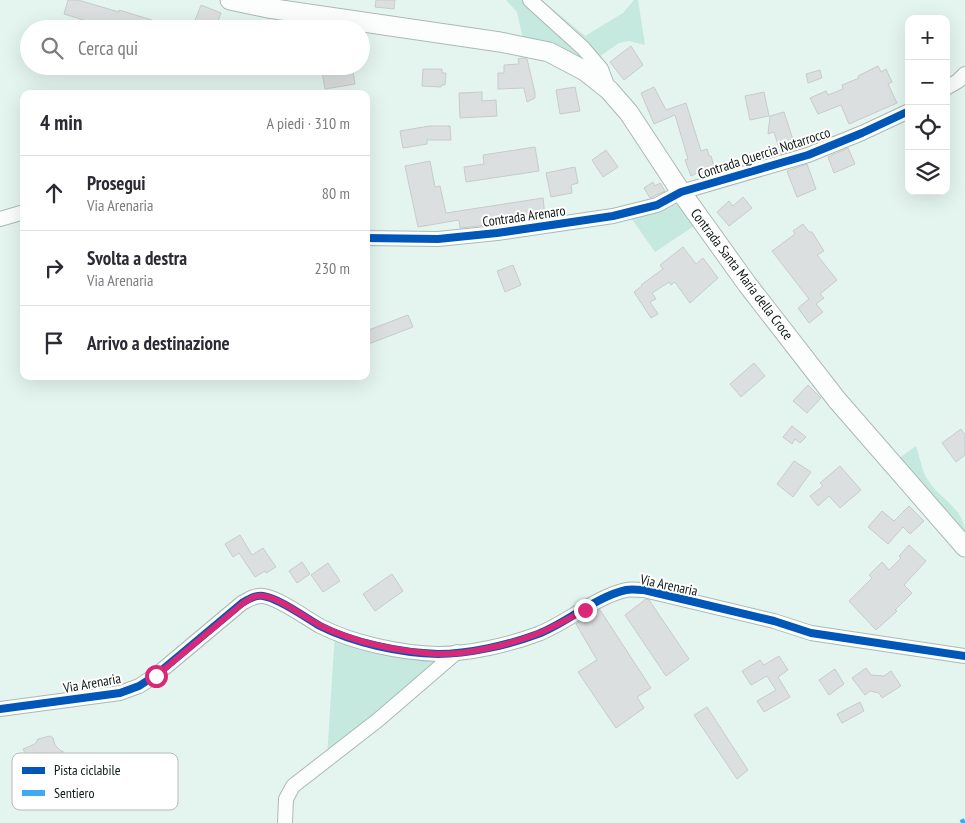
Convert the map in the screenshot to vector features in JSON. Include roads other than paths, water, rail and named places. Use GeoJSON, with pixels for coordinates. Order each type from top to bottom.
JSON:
{"type":"FeatureCollection","features":[{"type":"Feature","properties":{"kind":"main road","name":"Contrada Santa Maria della Croce"},"geometry":{"type":"LineString","coordinates":[[230,0],[268,8],[350,20]]}},
{"type":"Feature","properties":{"kind":"main road","name":"Contrada Santa Maria della Croce"},"geometry":{"type":"LineString","coordinates":[[370,23],[500,42],[549,52],[585,70],[609,90],[629,113],[681,192],[747,284],[837,400],[965,547]]}},
{"type":"Feature","properties":{"kind":"street"},"geometry":{"type":"LineString","coordinates":[[530,0],[582,48],[601,69],[609,90]]}},
{"type":"Feature","properties":{"kind":"street"},"geometry":{"type":"LineString","coordinates":[[950,86],[965,74]]}},
{"type":"Feature","properties":{"kind":"street","name":"Contrada Quercia Notarrocco"},"geometry":{"type":"LineString","coordinates":[[681,192],[808,155],[862,133],[905,112]]}},
{"type":"Feature","properties":{"kind":"street","name":"Contrada Arenaro"},"geometry":{"type":"LineString","coordinates":[[370,238],[438,239],[497,233],[613,216],[657,205],[681,192]]}},
{"type":"Feature","properties":{"kind":"street"},"geometry":{"type":"LineString","coordinates":[[0,218],[20,213]]}},
{"type":"Feature","properties":{"kind":"street","name":"Via Arenaria"},"geometry":{"type":"LineString","coordinates":[[0,709],[120,693],[139,686],[156,676],[242,604],[253,597],[264,596],[322,627],[372,644],[438,654],[497,646],[538,634],[612,594],[628,590],[644,590],[811,633],[965,656]]}},
{"type":"Feature","properties":{"kind":"street"},"geometry":{"type":"LineString","coordinates":[[285,823],[286,799],[293,786],[378,720],[456,652]]}}]}
